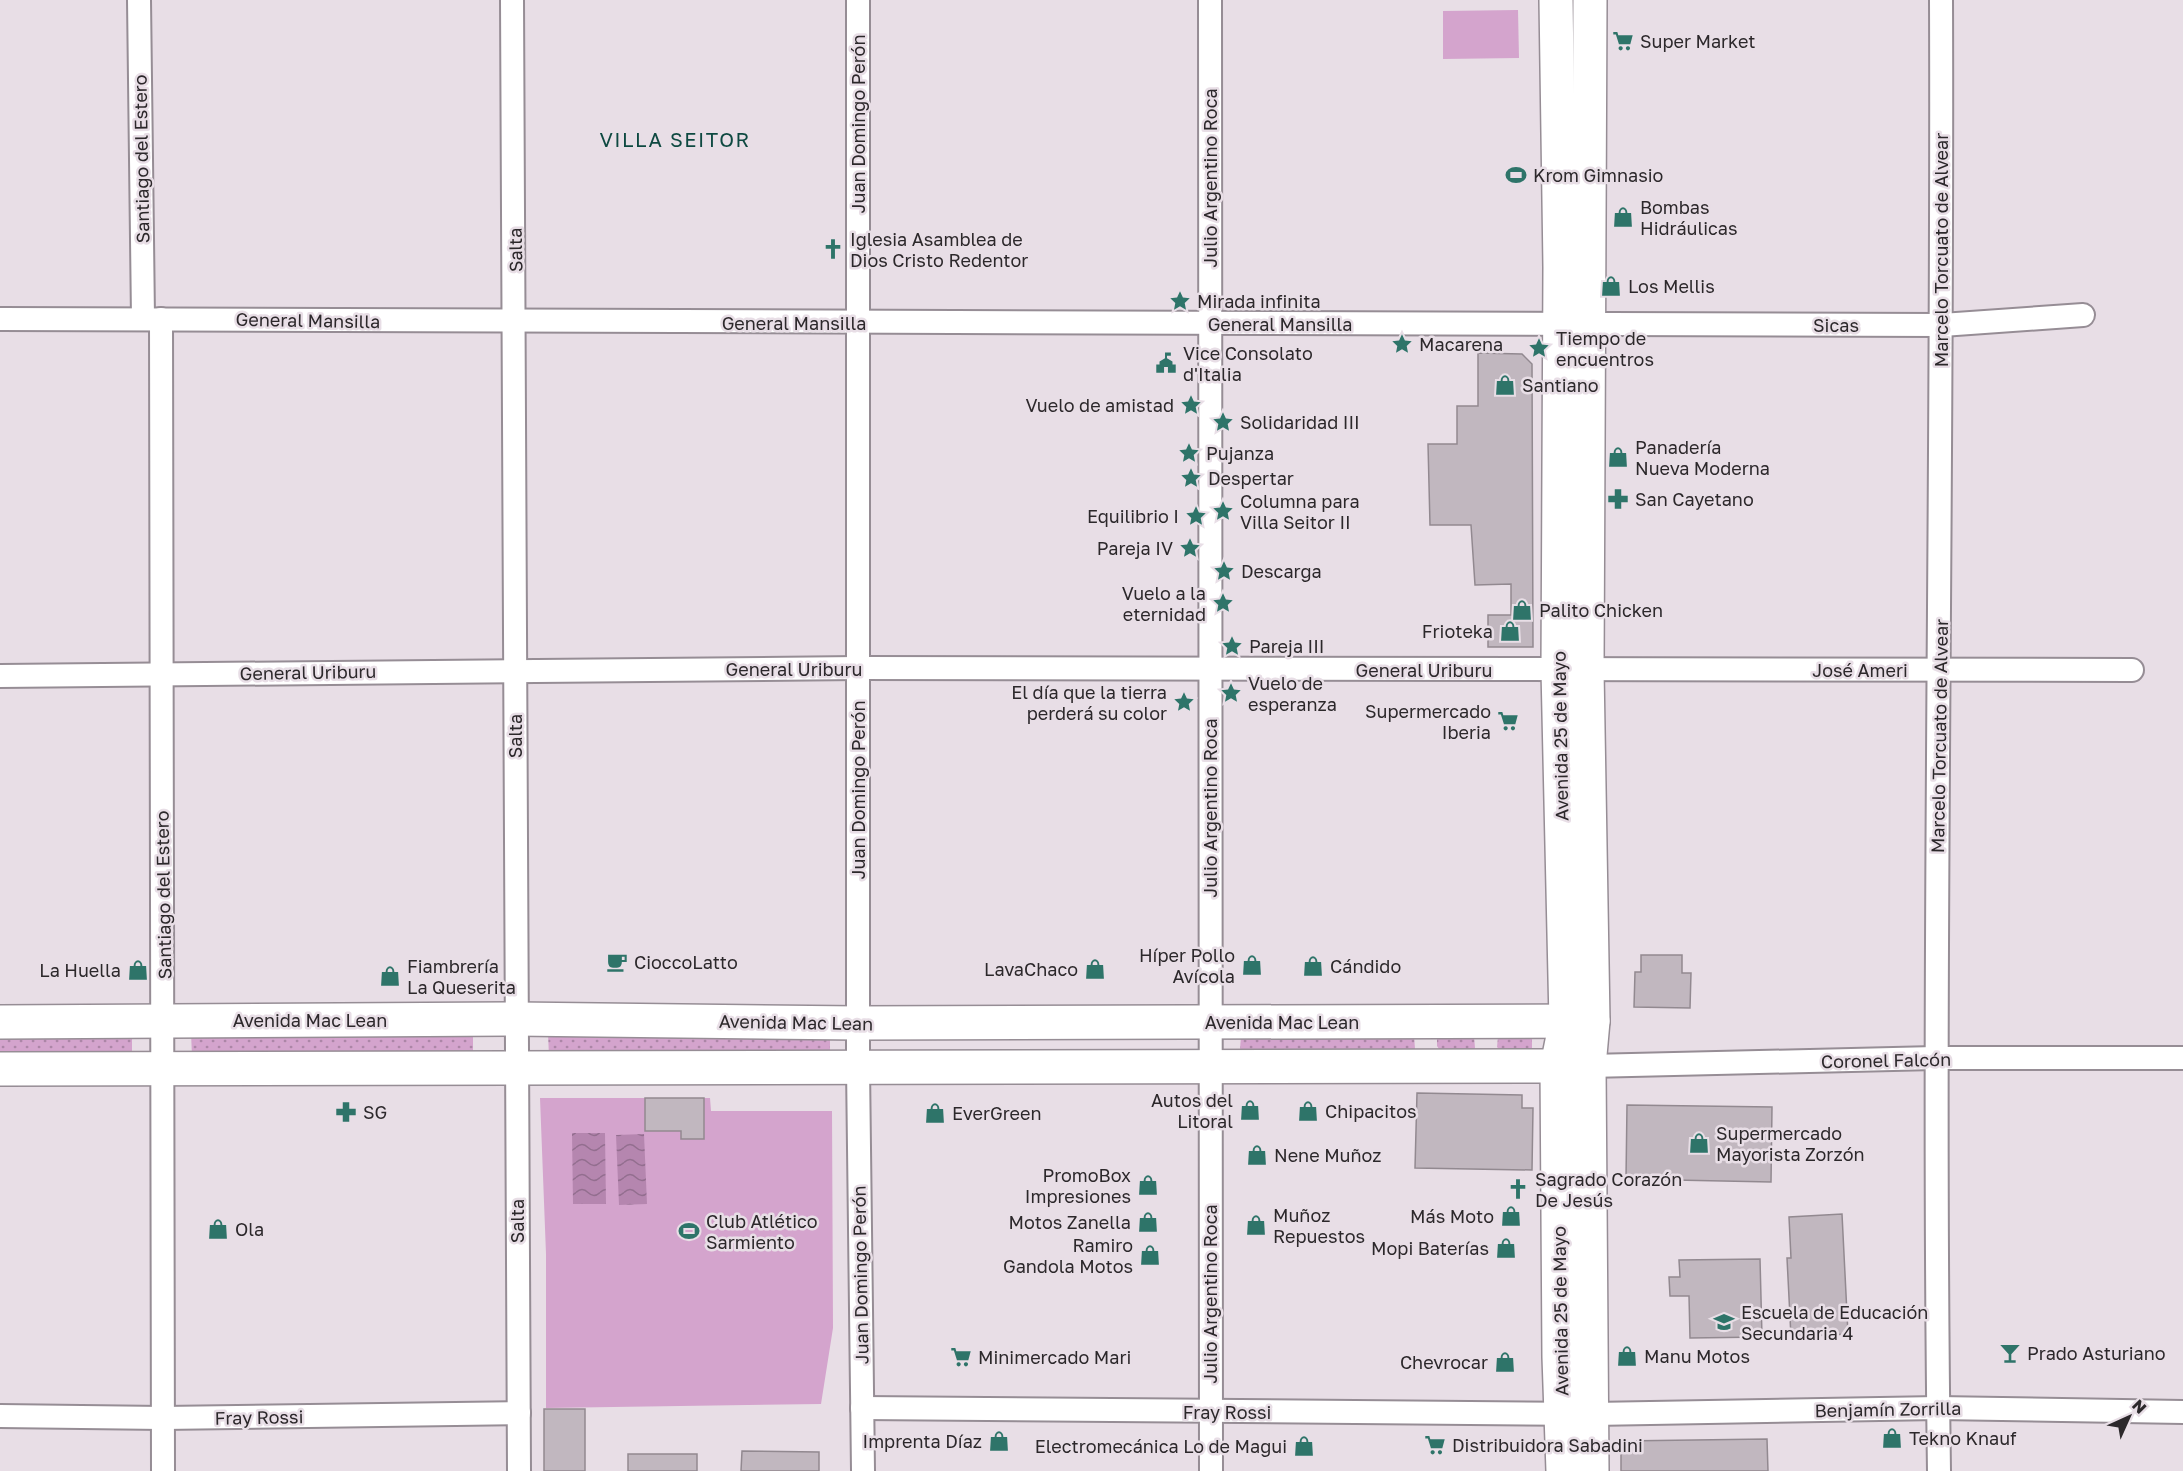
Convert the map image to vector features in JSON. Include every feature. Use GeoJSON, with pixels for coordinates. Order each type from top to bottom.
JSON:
{"type":"FeatureCollection","features":[{"type":"Feature","properties":{"kind":"main road","name":"Avenida 25 de Mayo"},"geometry":{"type":"LineString","coordinates":[[1556,0],[1574,324]]}},
{"type":"Feature","properties":{"kind":"main road","name":"Avenida 25 de Mayo"},"geometry":{"type":"LineString","coordinates":[[1563,1471],[1578,1414],[1589,1066],[1579,1021],[1573,670],[1574,324],[1590,0]]}},
{"type":"Feature","properties":{"kind":"main road","name":"Avenida Mac Lean"},"geometry":{"type":"LineString","coordinates":[[0,1022],[516,1019],[858,1023],[1579,1021]]}},
{"type":"Feature","properties":{"kind":"main road","name":"Avenida 25 de Mayo"},"geometry":{"type":"LineString","coordinates":[[1579,1021],[1557,1066],[1559,1357],[1578,1414],[1592,1471]]}},
{"type":"Feature","properties":{"kind":"main road"},"geometry":{"type":"LineString","coordinates":[[1423,1022],[1425,1066]]}},
{"type":"Feature","properties":{"kind":"main road"},"geometry":{"type":"LineString","coordinates":[[1490,1022],[1490,1066]]}},
{"type":"Feature","properties":{"kind":"main road"},"geometry":{"type":"LineString","coordinates":[[0,1069],[163,1066],[1589,1066]]}},
{"type":"Feature","properties":{"kind":"street","name":"Santiago del Estero"},"geometry":{"type":"LineString","coordinates":[[139,0],[152,318],[160,674],[164,1020],[164,1471]]}},
{"type":"Feature","properties":{"kind":"street","name":"Salta"},"geometry":{"type":"LineString","coordinates":[[512,0],[519,1471]]}},
{"type":"Feature","properties":{"kind":"street","name":"Juan Domingo Perón"},"geometry":{"type":"LineString","coordinates":[[858,0],[858,1067],[863,1471]]}},
{"type":"Feature","properties":{"kind":"street","name":"Julio Argentino Roca"},"geometry":{"type":"LineString","coordinates":[[1210,0],[1211,1471]]}},
{"type":"Feature","properties":{"kind":"street","name":"Marcelo Torcuato de Alvear"},"geometry":{"type":"LineString","coordinates":[[1939,1471],[1935,1058],[1942,325],[1941,0]]}},
{"type":"Feature","properties":{"kind":"street","name":"Sicas"},"geometry":{"type":"LineString","coordinates":[[1574,324],[1942,325],[2084,315]]}},
{"type":"Feature","properties":{"kind":"street","name":"General Mansilla"},"geometry":{"type":"LineString","coordinates":[[0,319],[152,318],[858,324],[1574,324]]}},
{"type":"Feature","properties":{"kind":"street","name":"General Uriburu"},"geometry":{"type":"LineString","coordinates":[[0,676],[858,668],[1573,670]]}},
{"type":"Feature","properties":{"kind":"street","name":"José Ameri"},"geometry":{"type":"LineString","coordinates":[[1573,670],[2132,670]]}},
{"type":"Feature","properties":{"kind":"street","name":"Coronel Falcón"},"geometry":{"type":"LineString","coordinates":[[1589,1066],[1935,1058],[2183,1058]]}},
{"type":"Feature","properties":{"kind":"street","name":"Fray Rossi"},"geometry":{"type":"LineString","coordinates":[[862,1408],[1578,1414]]}},
{"type":"Feature","properties":{"kind":"street","name":"Benjamín Zorrilla"},"geometry":{"type":"LineString","coordinates":[[1578,1414],[1938,1408],[2183,1412]]}},
{"type":"Feature","properties":{"kind":"street","name":"Fray Rossi"},"geometry":{"type":"LineString","coordinates":[[0,1416],[164,1418],[519,1413]]}},
{"type":"Feature","properties":{"kind":"shaded area"},"geometry":{"type":"Polygon","coordinates":[[[1518,10],[1519,58],[1443,59],[1443,11],[1518,10]]]}},
{"type":"Feature","properties":{"kind":"shaded area"},"geometry":{"type":"Polygon","coordinates":[[[1523,1028],[1532,1038],[1532,1049],[1526,1056],[1506,1057],[1497,1047],[1498,1037],[1523,1028]]]}},
{"type":"Feature","properties":{"kind":"shaded area"},"geometry":{"type":"Polygon","coordinates":[[[473,1030],[473,1054],[192,1057],[191,1032],[473,1030]]]}},
{"type":"Feature","properties":{"kind":"shaded area"},"geometry":{"type":"Polygon","coordinates":[[[830,1031],[830,1055],[549,1057],[548,1033],[830,1031]]]}},
{"type":"Feature","properties":{"kind":"shaded area"},"geometry":{"type":"Polygon","coordinates":[[[132,1034],[132,1054],[0,1057],[0,1035],[132,1034]]]}},
{"type":"Feature","properties":{"kind":"shaded area"},"geometry":{"type":"Polygon","coordinates":[[[1437,1034],[1474,1036],[1475,1048],[1469,1055],[1443,1055],[1437,1046],[1437,1034]]]}},
{"type":"Feature","properties":{"kind":"shaded area"},"geometry":{"type":"Polygon","coordinates":[[[1241,1035],[1414,1035],[1415,1049],[1406,1056],[1240,1050],[1241,1035]]]}},
{"type":"Feature","properties":{"kind":"shaded area","name":"Club Atlético Sarmiento"},"geometry":{"type":"Polygon","coordinates":[[[540,1098],[710,1098],[711,1111],[832,1111],[833,1328],[821,1404],[546,1408],[546,1254],[540,1098]]]}},
{"type":"Feature","properties":{"kind":"water"},"geometry":{"type":"Polygon","coordinates":[[[572,1133],[605,1133],[606,1204],[573,1204],[572,1133]]]}},
{"type":"Feature","properties":{"kind":"water"},"geometry":{"type":"Polygon","coordinates":[[[644,1134],[647,1204],[619,1205],[616,1135],[644,1134]]]}},
{"type":"Feature","properties":{"kind":"building"},"geometry":{"type":"Polygon","coordinates":[[[1478,353],[1522,354],[1532,364],[1533,647],[1488,647],[1488,615],[1511,615],[1511,584],[1475,585],[1471,525],[1430,525],[1428,444],[1457,444],[1457,406],[1478,406],[1478,353]]]}},
{"type":"Feature","properties":{"kind":"building"},"geometry":{"type":"Polygon","coordinates":[[[1641,955],[1682,955],[1682,973],[1691,973],[1690,1008],[1634,1007],[1635,972],[1641,972],[1641,955]]]}},
{"type":"Feature","properties":{"kind":"building"},"geometry":{"type":"Polygon","coordinates":[[[1417,1093],[1522,1095],[1522,1108],[1533,1108],[1532,1170],[1415,1168],[1417,1093]]]}},
{"type":"Feature","properties":{"kind":"building"},"geometry":{"type":"Polygon","coordinates":[[[645,1098],[704,1098],[704,1139],[681,1139],[681,1131],[645,1131],[645,1098]]]}},
{"type":"Feature","properties":{"kind":"building","name":"Supermercado Mayorista Zorzón"},"geometry":{"type":"Polygon","coordinates":[[[1627,1105],[1772,1107],[1771,1182],[1626,1179],[1627,1105]]]}},
{"type":"Feature","properties":{"kind":"building"},"geometry":{"type":"Polygon","coordinates":[[[1842,1214],[1848,1334],[1791,1337],[1787,1258],[1791,1258],[1789,1217],[1842,1214]]]}},
{"type":"Feature","properties":{"kind":"building"},"geometry":{"type":"Polygon","coordinates":[[[1760,1259],[1762,1337],[1690,1338],[1689,1296],[1670,1296],[1669,1277],[1680,1277],[1679,1260],[1760,1259]]]}},
{"type":"Feature","properties":{"kind":"building"},"geometry":{"type":"Polygon","coordinates":[[[544,1409],[585,1409],[585,1471],[544,1471],[544,1409]]]}},
{"type":"Feature","properties":{"kind":"building"},"geometry":{"type":"Polygon","coordinates":[[[1767,1439],[1768,1471],[1621,1471],[1621,1441],[1767,1439]]]}},
{"type":"Feature","properties":{"kind":"building"},"geometry":{"type":"Polygon","coordinates":[[[742,1451],[819,1452],[819,1471],[741,1471],[742,1451]]]}},
{"type":"Feature","properties":{"kind":"building"},"geometry":{"type":"Polygon","coordinates":[[[628,1454],[697,1454],[697,1471],[628,1471],[628,1454]]]}},
{"type":"Feature","properties":{"kind":"place","name":"Super Market"},"geometry":{"type":"Point","coordinates":[1623,41]}},
{"type":"Feature","properties":{"kind":"place","name":"Krom Gimnasio"},"geometry":{"type":"Point","coordinates":[1516,175]}},
{"type":"Feature","properties":{"kind":"place","name":"Bombas Hidráulicas"},"geometry":{"type":"Point","coordinates":[1623,217]}},
{"type":"Feature","properties":{"kind":"place","name":"Iglesia Asamblea de Dios Cristo Redentor"},"geometry":{"type":"Point","coordinates":[833,249]}},
{"type":"Feature","properties":{"kind":"place","name":"Los Mellis"},"geometry":{"type":"Point","coordinates":[1611,286]}},
{"type":"Feature","properties":{"kind":"place","name":"Mirada infinita"},"geometry":{"type":"Point","coordinates":[1180,301]}},
{"type":"Feature","properties":{"kind":"place","name":"Macarena"},"geometry":{"type":"Point","coordinates":[1402,344]}},
{"type":"Feature","properties":{"kind":"place","name":"Tiempo de encuentros"},"geometry":{"type":"Point","coordinates":[1539,348]}},
{"type":"Feature","properties":{"kind":"place","name":"Vice Consolato d'Italia"},"geometry":{"type":"Point","coordinates":[1166,363]}},
{"type":"Feature","properties":{"kind":"place","name":"Santiano"},"geometry":{"type":"Point","coordinates":[1505,385]}},
{"type":"Feature","properties":{"kind":"place","name":"Vuelo de amistad"},"geometry":{"type":"Point","coordinates":[1191,405]}},
{"type":"Feature","properties":{"kind":"place","name":"Solidaridad III"},"geometry":{"type":"Point","coordinates":[1223,422]}},
{"type":"Feature","properties":{"kind":"place","name":"Pujanza"},"geometry":{"type":"Point","coordinates":[1189,453]}},
{"type":"Feature","properties":{"kind":"place","name":"Panadería Nueva Moderna"},"geometry":{"type":"Point","coordinates":[1618,457]}},
{"type":"Feature","properties":{"kind":"place","name":"Despertar"},"geometry":{"type":"Point","coordinates":[1191,478]}},
{"type":"Feature","properties":{"kind":"place","name":"San Cayetano"},"geometry":{"type":"Point","coordinates":[1618,499]}},
{"type":"Feature","properties":{"kind":"place","name":"Columna para Villa Seitor II"},"geometry":{"type":"Point","coordinates":[1223,511]}},
{"type":"Feature","properties":{"kind":"place","name":"Equilibrio I"},"geometry":{"type":"Point","coordinates":[1196,516]}},
{"type":"Feature","properties":{"kind":"place","name":"Pareja IV"},"geometry":{"type":"Point","coordinates":[1190,548]}},
{"type":"Feature","properties":{"kind":"place","name":"Descarga"},"geometry":{"type":"Point","coordinates":[1224,571]}},
{"type":"Feature","properties":{"kind":"place","name":"Vuelo a la eternidad"},"geometry":{"type":"Point","coordinates":[1223,603]}},
{"type":"Feature","properties":{"kind":"place","name":"Palito Chicken"},"geometry":{"type":"Point","coordinates":[1522,610]}},
{"type":"Feature","properties":{"kind":"place","name":"Frioteka"},"geometry":{"type":"Point","coordinates":[1510,631]}},
{"type":"Feature","properties":{"kind":"place","name":"Pareja III"},"geometry":{"type":"Point","coordinates":[1232,646]}},
{"type":"Feature","properties":{"kind":"place","name":"Vuelo de esperanza"},"geometry":{"type":"Point","coordinates":[1231,693]}},
{"type":"Feature","properties":{"kind":"place","name":"El día que la tierra perderá su color"},"geometry":{"type":"Point","coordinates":[1184,702]}},
{"type":"Feature","properties":{"kind":"place","name":"Supermercado Iberia"},"geometry":{"type":"Point","coordinates":[1508,721]}},
{"type":"Feature","properties":{"kind":"place","name":"CioccoLatto"},"geometry":{"type":"Point","coordinates":[617,962]}},
{"type":"Feature","properties":{"kind":"place","name":"Híper Pollo Avícola"},"geometry":{"type":"Point","coordinates":[1252,965]}},
{"type":"Feature","properties":{"kind":"place","name":"Cándido"},"geometry":{"type":"Point","coordinates":[1313,966]}},
{"type":"Feature","properties":{"kind":"place","name":"LavaChaco"},"geometry":{"type":"Point","coordinates":[1095,969]}},
{"type":"Feature","properties":{"kind":"place","name":"La Huella"},"geometry":{"type":"Point","coordinates":[138,970]}},
{"type":"Feature","properties":{"kind":"place","name":"Fiambrería La Queserita"},"geometry":{"type":"Point","coordinates":[390,976]}},
{"type":"Feature","properties":{"kind":"place","name":"Autos del Litoral"},"geometry":{"type":"Point","coordinates":[1250,1110]}},
{"type":"Feature","properties":{"kind":"place","name":"Chipacitos"},"geometry":{"type":"Point","coordinates":[1308,1111]}},
{"type":"Feature","properties":{"kind":"place","name":"SG"},"geometry":{"type":"Point","coordinates":[346,1112]}},
{"type":"Feature","properties":{"kind":"place","name":"EverGreen"},"geometry":{"type":"Point","coordinates":[935,1113]}},
{"type":"Feature","properties":{"kind":"place","name":"Supermercado Mayorista Zorzón"},"geometry":{"type":"Point","coordinates":[1699,1143]}},
{"type":"Feature","properties":{"kind":"place","name":"Nene Muñoz"},"geometry":{"type":"Point","coordinates":[1257,1155]}},
{"type":"Feature","properties":{"kind":"place","name":"PromoBox Impresiones"},"geometry":{"type":"Point","coordinates":[1148,1185]}},
{"type":"Feature","properties":{"kind":"place","name":"Sagrado Corazón De Jesús"},"geometry":{"type":"Point","coordinates":[1518,1189]}},
{"type":"Feature","properties":{"kind":"place","name":"Más Moto"},"geometry":{"type":"Point","coordinates":[1511,1216]}},
{"type":"Feature","properties":{"kind":"place","name":"Motos Zanella"},"geometry":{"type":"Point","coordinates":[1148,1222]}},
{"type":"Feature","properties":{"kind":"place","name":"Muñoz Repuestos"},"geometry":{"type":"Point","coordinates":[1256,1225]}},
{"type":"Feature","properties":{"kind":"place","name":"Ola"},"geometry":{"type":"Point","coordinates":[218,1229]}},
{"type":"Feature","properties":{"kind":"place","name":"Club Atlético Sarmiento"},"geometry":{"type":"Point","coordinates":[689,1231]}},
{"type":"Feature","properties":{"kind":"place","name":"Mopi Baterías"},"geometry":{"type":"Point","coordinates":[1506,1248]}},
{"type":"Feature","properties":{"kind":"place","name":"Ramiro Gandola Motos"},"geometry":{"type":"Point","coordinates":[1150,1255]}},
{"type":"Feature","properties":{"kind":"place","name":"Escuela de Educación Secundaria 4"},"geometry":{"type":"Point","coordinates":[1724,1322]}},
{"type":"Feature","properties":{"kind":"place","name":"Prado Asturiano"},"geometry":{"type":"Point","coordinates":[2010,1353]}},
{"type":"Feature","properties":{"kind":"place","name":"Manu Motos"},"geometry":{"type":"Point","coordinates":[1627,1356]}},
{"type":"Feature","properties":{"kind":"place","name":"Minimercado Mari"},"geometry":{"type":"Point","coordinates":[961,1357]}},
{"type":"Feature","properties":{"kind":"place","name":"Chevrocar"},"geometry":{"type":"Point","coordinates":[1505,1362]}},
{"type":"Feature","properties":{"kind":"place","name":"Tekno Knauf"},"geometry":{"type":"Point","coordinates":[1892,1438]}},
{"type":"Feature","properties":{"kind":"place","name":"Imprenta Díaz"},"geometry":{"type":"Point","coordinates":[999,1441]}},
{"type":"Feature","properties":{"kind":"place","name":"Distribuidora Sabadini"},"geometry":{"type":"Point","coordinates":[1435,1445]}},
{"type":"Feature","properties":{"kind":"place","name":"Electromecánica Lo de Magui"},"geometry":{"type":"Point","coordinates":[1304,1446]}},
{"type":"Feature","properties":{"kind":"district","name":"VILLA SEITOR"},"geometry":{"type":"Point","coordinates":[675,139]}}]}
